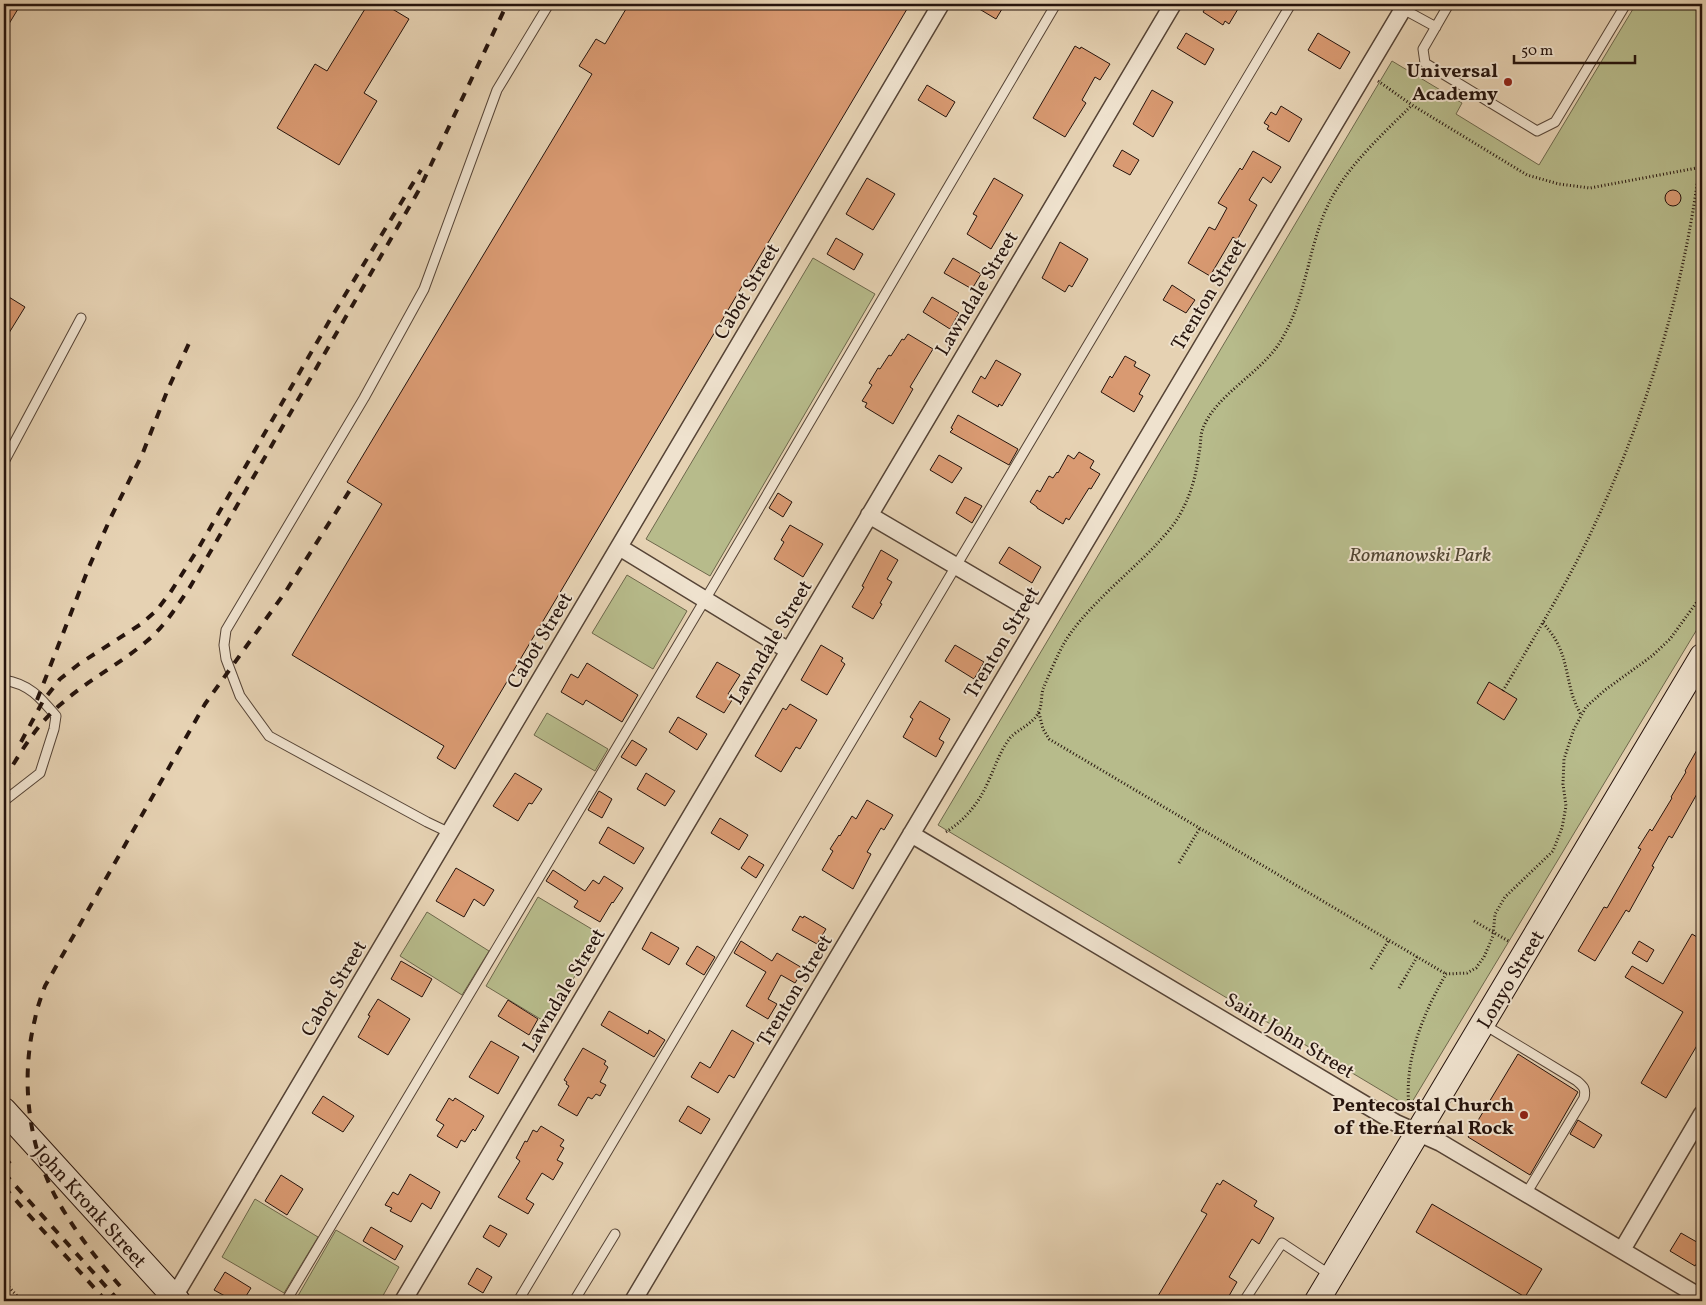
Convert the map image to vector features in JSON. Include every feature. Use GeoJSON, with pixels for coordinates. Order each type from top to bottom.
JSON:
{"type":"FeatureCollection","features":[{"type":"Feature","properties":{"kind":"street","name":"Cabot Street"},"geometry":{"type":"LineString","coordinates":[[176,1299],[450,832],[941,4]]}},
{"type":"Feature","properties":{"kind":"street","name":"Lawndale Street"},"geometry":{"type":"LineString","coordinates":[[403,1301],[1173,4]]}},
{"type":"Feature","properties":{"kind":"street","name":"Trenton Street"},"geometry":{"type":"LineString","coordinates":[[633,1301],[1404,6]]}},
{"type":"Feature","properties":{"kind":"street"},"geometry":{"type":"LineString","coordinates":[[869,515],[1041,616]]}},
{"type":"Feature","properties":{"kind":"street"},"geometry":{"type":"LineString","coordinates":[[619,547],[789,651]]}},
{"type":"Feature","properties":{"kind":"street","name":"Lonyo Street"},"geometry":{"type":"LineString","coordinates":[[1317,1301],[1702,656]]}},
{"type":"Feature","properties":{"kind":"street","name":"Saint John Street"},"geometry":{"type":"LineString","coordinates":[[911,834],[1387,1118],[1441,1143],[1702,1298]]}},
{"type":"Feature","properties":{"kind":"street","name":"John Kronk Street"},"geometry":{"type":"LineString","coordinates":[[4,1110],[176,1299]]}},
{"type":"Feature","properties":{"kind":"street"},"geometry":{"type":"LineString","coordinates":[[1622,1250],[1702,1114]]}},
{"type":"Feature","properties":{"kind":"lane"},"geometry":{"type":"LineString","coordinates":[[450,832],[427,822],[269,736],[240,696],[226,659],[224,645],[226,630],[364,398],[424,289],[497,90],[549,4]]}},
{"type":"Feature","properties":{"kind":"lane"},"geometry":{"type":"LineString","coordinates":[[286,1301],[705,600],[1056,4]]}},
{"type":"Feature","properties":{"kind":"lane"},"geometry":{"type":"LineString","coordinates":[[518,1301],[1291,4]]}},
{"type":"Feature","properties":{"kind":"lane"},"geometry":{"type":"LineString","coordinates":[[1449,4],[1423,49],[1425,63],[1537,131],[1555,122],[1626,4]]}},
{"type":"Feature","properties":{"kind":"lane"},"geometry":{"type":"LineString","coordinates":[[1404,6],[1436,27]]}},
{"type":"Feature","properties":{"kind":"lane"},"geometry":{"type":"LineString","coordinates":[[4,462],[81,318]]}},
{"type":"Feature","properties":{"kind":"lane"},"geometry":{"type":"LineString","coordinates":[[4,680],[16,682],[34,692],[56,716],[54,729],[40,772],[4,801]]}},
{"type":"Feature","properties":{"kind":"lane"},"geometry":{"type":"LineString","coordinates":[[1483,1024],[1584,1087],[1584,1098],[1526,1194]]}},
{"type":"Feature","properties":{"kind":"lane"},"geometry":{"type":"LineString","coordinates":[[574,1301],[615,1234]]}},
{"type":"Feature","properties":{"kind":"lane"},"geometry":{"type":"LineString","coordinates":[[1244,1301],[1282,1243],[1332,1276]]}},
{"type":"Feature","properties":{"kind":"path"},"geometry":{"type":"LineString","coordinates":[[1503,691],[1543,623],[1591,531],[1622,461],[1652,379],[1680,274],[1701,168],[1700,4]]}},
{"type":"Feature","properties":{"kind":"path"},"geometry":{"type":"LineString","coordinates":[[1364,74],[1527,174],[1559,184],[1590,188],[1701,168]]}},
{"type":"Feature","properties":{"kind":"path"},"geometry":{"type":"LineString","coordinates":[[1412,105],[1341,182],[1329,204],[1318,231],[1298,304],[1283,339],[1262,363],[1220,403],[1211,414],[1202,431],[1193,487],[1178,518],[1129,573],[1101,598],[1063,645],[1043,690],[1039,713],[1043,729],[1050,739],[1446,974],[1466,973],[1476,968],[1484,957],[1494,932],[1495,914],[1505,897],[1553,851],[1562,828],[1566,806],[1563,784],[1564,759],[1574,729],[1586,706],[1652,656],[1670,639],[1702,595]]}},
{"type":"Feature","properties":{"kind":"path"},"geometry":{"type":"LineString","coordinates":[[1543,623],[1553,634],[1564,656],[1571,692],[1581,716]]}},
{"type":"Feature","properties":{"kind":"path"},"geometry":{"type":"LineString","coordinates":[[946,832],[957,824],[978,802],[997,760],[1011,737],[1039,713]]}},
{"type":"Feature","properties":{"kind":"path"},"geometry":{"type":"LineString","coordinates":[[1179,863],[1200,828]]}},
{"type":"Feature","properties":{"kind":"path"},"geometry":{"type":"LineString","coordinates":[[1474,921],[1526,952]]}},
{"type":"Feature","properties":{"kind":"path"},"geometry":{"type":"LineString","coordinates":[[1371,969],[1389,940]]}},
{"type":"Feature","properties":{"kind":"path"},"geometry":{"type":"LineString","coordinates":[[1399,988],[1417,957]]}},
{"type":"Feature","properties":{"kind":"path"},"geometry":{"type":"LineString","coordinates":[[1409,1107],[1410,1065],[1420,1025],[1446,974]]}},
{"type":"Feature","properties":{"kind":"path"},"geometry":{"type":"LineString","coordinates":[[4,1282],[22,1301]]}},
{"type":"Feature","properties":{"kind":"green space","name":"Romanowski Park"},"geometry":{"type":"Polygon","coordinates":[[[1636,4],[1702,4],[1702,621],[1409,1107],[938,825],[1392,61],[1462,103],[1456,114],[1539,165],[1636,4]]]}},
{"type":"Feature","properties":{"kind":"green space"},"geometry":{"type":"Polygon","coordinates":[[[813,258],[875,294],[710,576],[646,539],[813,258]]]}},
{"type":"Feature","properties":{"kind":"green space"},"geometry":{"type":"Polygon","coordinates":[[[627,575],[687,611],[653,669],[592,633],[627,575]]]}},
{"type":"Feature","properties":{"kind":"green space"},"geometry":{"type":"Polygon","coordinates":[[[547,713],[608,749],[595,771],[534,735],[547,713]]]}},
{"type":"Feature","properties":{"kind":"green space"},"geometry":{"type":"Polygon","coordinates":[[[538,897],[600,934],[547,1023],[486,986],[538,897]]]}},
{"type":"Feature","properties":{"kind":"green space"},"geometry":{"type":"Polygon","coordinates":[[[427,912],[489,951],[462,995],[400,956],[427,912]]]}},
{"type":"Feature","properties":{"kind":"green space"},"geometry":{"type":"Polygon","coordinates":[[[255,1199],[318,1237],[284,1293],[222,1257],[255,1199]]]}},
{"type":"Feature","properties":{"kind":"green space"},"geometry":{"type":"Polygon","coordinates":[[[336,1230],[399,1267],[380,1301],[295,1301],[336,1230]]]}},
{"type":"Feature","properties":{"kind":"building"},"geometry":{"type":"Polygon","coordinates":[[[4,4],[21,4],[4,32],[4,4]]]}},
{"type":"Feature","properties":{"kind":"building"},"geometry":{"type":"Polygon","coordinates":[[[368,4],[384,4],[409,19],[364,93],[377,101],[339,165],[277,128],[315,64],[327,71],[368,4]]]}},
{"type":"Feature","properties":{"kind":"building"},"geometry":{"type":"Polygon","coordinates":[[[629,4],[910,4],[455,769],[437,758],[444,746],[292,655],[382,504],[347,482],[592,74],[579,66],[596,39],[605,44],[629,4]]]}},
{"type":"Feature","properties":{"kind":"building"},"geometry":{"type":"Polygon","coordinates":[[[971,4],[1005,4],[996,19],[971,4]]]}},
{"type":"Feature","properties":{"kind":"building"},"geometry":{"type":"Polygon","coordinates":[[[1208,4],[1241,4],[1229,24],[1225,21],[1223,25],[1203,12],[1208,4]]]}},
{"type":"Feature","properties":{"kind":"building"},"geometry":{"type":"Polygon","coordinates":[[[1186,33],[1214,49],[1205,65],[1177,48],[1186,33]]]}},
{"type":"Feature","properties":{"kind":"building"},"geometry":{"type":"Polygon","coordinates":[[[1318,33],[1350,52],[1340,69],[1308,50],[1318,33]]]}},
{"type":"Feature","properties":{"kind":"building"},"geometry":{"type":"Polygon","coordinates":[[[1075,46],[1080,49],[1081,47],[1110,64],[1100,80],[1095,77],[1082,100],[1086,103],[1065,137],[1033,118],[1075,46]]]}},
{"type":"Feature","properties":{"kind":"building"},"geometry":{"type":"Polygon","coordinates":[[[927,85],[955,102],[946,117],[918,100],[927,85]]]}},
{"type":"Feature","properties":{"kind":"building"},"geometry":{"type":"Polygon","coordinates":[[[1152,90],[1173,102],[1153,137],[1133,124],[1152,90]]]}},
{"type":"Feature","properties":{"kind":"building"},"geometry":{"type":"Polygon","coordinates":[[[1281,106],[1302,119],[1289,142],[1267,129],[1269,126],[1264,123],[1271,112],[1276,115],[1281,106]]]}},
{"type":"Feature","properties":{"kind":"building"},"geometry":{"type":"Polygon","coordinates":[[[1122,150],[1139,160],[1130,175],[1113,166],[1122,150]]]}},
{"type":"Feature","properties":{"kind":"building"},"geometry":{"type":"Polygon","coordinates":[[[1253,151],[1281,167],[1271,183],[1263,177],[1249,200],[1257,205],[1237,240],[1233,237],[1210,276],[1188,263],[1209,227],[1215,230],[1227,208],[1218,203],[1253,151]]]}},
{"type":"Feature","properties":{"kind":"building"},"geometry":{"type":"Polygon","coordinates":[[[867,178],[895,194],[873,230],[846,214],[867,178]]]}},
{"type":"Feature","properties":{"kind":"building"},"geometry":{"type":"Polygon","coordinates":[[[994,178],[1023,195],[991,249],[967,234],[977,216],[973,214],[994,178]]]}},
{"type":"Feature","properties":{"kind":"building"},"geometry":{"type":"Polygon","coordinates":[[[1673,190],[1679,192],[1681,198],[1679,204],[1673,206],[1667,204],[1665,198],[1667,192],[1673,190]]]}},
{"type":"Feature","properties":{"kind":"building"},"geometry":{"type":"Polygon","coordinates":[[[836,238],[863,254],[854,270],[827,254],[836,238]]]}},
{"type":"Feature","properties":{"kind":"building"},"geometry":{"type":"Polygon","coordinates":[[[1060,242],[1088,259],[1072,287],[1069,285],[1065,292],[1042,278],[1060,242]]]}},
{"type":"Feature","properties":{"kind":"building"},"geometry":{"type":"Polygon","coordinates":[[[953,258],[981,274],[972,289],[944,273],[953,258]]]}},
{"type":"Feature","properties":{"kind":"building"},"geometry":{"type":"Polygon","coordinates":[[[1172,285],[1195,300],[1186,313],[1163,300],[1172,285]]]}},
{"type":"Feature","properties":{"kind":"building"},"geometry":{"type":"Polygon","coordinates":[[[4,294],[25,307],[4,341],[4,294]]]}},
{"type":"Feature","properties":{"kind":"building"},"geometry":{"type":"Polygon","coordinates":[[[932,297],[959,313],[950,329],[923,312],[932,297]]]}},
{"type":"Feature","properties":{"kind":"building"},"geometry":{"type":"Polygon","coordinates":[[[908,334],[933,349],[910,387],[913,389],[893,424],[865,407],[867,403],[862,401],[872,385],[869,383],[878,368],[880,369],[889,355],[891,356],[902,339],[904,340],[908,334]]]}},
{"type":"Feature","properties":{"kind":"building"},"geometry":{"type":"Polygon","coordinates":[[[1125,356],[1136,362],[1134,366],[1150,375],[1139,394],[1143,396],[1134,412],[1101,392],[1125,356]]]}},
{"type":"Feature","properties":{"kind":"building"},"geometry":{"type":"Polygon","coordinates":[[[996,360],[1021,374],[1002,406],[999,404],[998,407],[972,392],[981,376],[985,379],[996,360]]]}},
{"type":"Feature","properties":{"kind":"building"},"geometry":{"type":"Polygon","coordinates":[[[958,415],[1018,449],[1009,465],[950,432],[958,415]]]}},
{"type":"Feature","properties":{"kind":"building"},"geometry":{"type":"Polygon","coordinates":[[[1079,452],[1094,461],[1090,468],[1100,474],[1069,520],[1066,518],[1063,524],[1030,502],[1037,490],[1040,492],[1049,476],[1053,478],[1058,473],[1068,455],[1074,459],[1079,452]]]}},
{"type":"Feature","properties":{"kind":"building"},"geometry":{"type":"Polygon","coordinates":[[[939,455],[962,468],[952,483],[930,470],[939,455]]]}},
{"type":"Feature","properties":{"kind":"building"},"geometry":{"type":"Polygon","coordinates":[[[778,493],[792,502],[783,517],[769,508],[778,493]]]}},
{"type":"Feature","properties":{"kind":"building"},"geometry":{"type":"Polygon","coordinates":[[[965,497],[982,506],[972,523],[956,513],[965,497]]]}},
{"type":"Feature","properties":{"kind":"building"},"geometry":{"type":"Polygon","coordinates":[[[790,525],[823,544],[803,577],[774,559],[784,542],[781,540],[790,525]]]}},
{"type":"Feature","properties":{"kind":"building"},"geometry":{"type":"Polygon","coordinates":[[[1009,547],[1041,567],[1032,583],[999,563],[1009,547]]]}},
{"type":"Feature","properties":{"kind":"building"},"geometry":{"type":"Polygon","coordinates":[[[881,550],[898,560],[887,579],[892,582],[873,619],[852,607],[864,587],[862,586],[881,550]]]}},
{"type":"Feature","properties":{"kind":"building"},"geometry":{"type":"Polygon","coordinates":[[[821,645],[843,658],[841,661],[845,664],[827,695],[801,680],[821,645]]]}},
{"type":"Feature","properties":{"kind":"building"},"geometry":{"type":"Polygon","coordinates":[[[955,645],[984,662],[974,679],[945,661],[955,645]]]}},
{"type":"Feature","properties":{"kind":"building"},"geometry":{"type":"Polygon","coordinates":[[[717,662],[740,675],[728,694],[734,697],[724,713],[696,697],[717,662]]]}},
{"type":"Feature","properties":{"kind":"building"},"geometry":{"type":"Polygon","coordinates":[[[587,663],[638,695],[622,722],[586,700],[583,705],[561,692],[571,674],[578,678],[587,663]]]}},
{"type":"Feature","properties":{"kind":"building"},"geometry":{"type":"Polygon","coordinates":[[[1489,682],[1517,699],[1504,720],[1477,703],[1489,682]]]}},
{"type":"Feature","properties":{"kind":"building"},"geometry":{"type":"Polygon","coordinates":[[[920,701],[950,719],[939,739],[944,742],[936,757],[903,737],[913,719],[910,717],[920,701]]]}},
{"type":"Feature","properties":{"kind":"building"},"geometry":{"type":"Polygon","coordinates":[[[790,704],[817,720],[800,749],[796,747],[781,772],[755,756],[783,708],[786,710],[790,704]]]}},
{"type":"Feature","properties":{"kind":"building"},"geometry":{"type":"Polygon","coordinates":[[[678,717],[707,734],[697,750],[669,732],[678,717]]]}},
{"type":"Feature","properties":{"kind":"building"},"geometry":{"type":"Polygon","coordinates":[[[632,740],[647,749],[636,766],[621,757],[632,740]]]}},
{"type":"Feature","properties":{"kind":"building"},"geometry":{"type":"Polygon","coordinates":[[[1702,741],[1702,785],[1672,838],[1669,836],[1629,912],[1626,910],[1595,961],[1578,951],[1604,907],[1607,908],[1641,849],[1638,848],[1650,829],[1652,831],[1672,798],[1702,741]]]}},
{"type":"Feature","properties":{"kind":"building"},"geometry":{"type":"Polygon","coordinates":[[[515,773],[542,789],[532,804],[529,803],[518,821],[493,806],[515,773]]]}},
{"type":"Feature","properties":{"kind":"building"},"geometry":{"type":"Polygon","coordinates":[[[646,773],[675,791],[665,806],[637,789],[646,773]]]}},
{"type":"Feature","properties":{"kind":"building"},"geometry":{"type":"Polygon","coordinates":[[[599,791],[612,799],[602,818],[588,810],[599,791]]]}},
{"type":"Feature","properties":{"kind":"building"},"geometry":{"type":"Polygon","coordinates":[[[867,800],[893,815],[884,830],[881,828],[867,852],[871,854],[853,889],[822,870],[833,851],[830,849],[839,835],[852,816],[856,819],[867,800]]]}},
{"type":"Feature","properties":{"kind":"building"},"geometry":{"type":"Polygon","coordinates":[[[720,818],[748,835],[739,850],[711,833],[720,818]]]}},
{"type":"Feature","properties":{"kind":"building"},"geometry":{"type":"Polygon","coordinates":[[[608,827],[644,848],[634,864],[599,843],[608,827]]]}},
{"type":"Feature","properties":{"kind":"building"},"geometry":{"type":"Polygon","coordinates":[[[749,856],[764,865],[756,878],[741,868],[749,856]]]}},
{"type":"Feature","properties":{"kind":"building"},"geometry":{"type":"Polygon","coordinates":[[[456,868],[494,890],[484,906],[474,899],[464,917],[436,901],[456,868]]]}},
{"type":"Feature","properties":{"kind":"building"},"geometry":{"type":"Polygon","coordinates":[[[553,870],[585,891],[593,880],[599,884],[604,876],[623,888],[600,922],[574,907],[578,901],[546,881],[553,870]]]}},
{"type":"Feature","properties":{"kind":"building"},"geometry":{"type":"Polygon","coordinates":[[[800,916],[803,918],[804,916],[826,929],[817,944],[792,930],[800,916]]]}},
{"type":"Feature","properties":{"kind":"building"},"geometry":{"type":"Polygon","coordinates":[[[651,932],[679,948],[669,965],[642,949],[651,932]]]}},
{"type":"Feature","properties":{"kind":"building"},"geometry":{"type":"Polygon","coordinates":[[[1692,934],[1702,940],[1702,1037],[1666,1098],[1641,1083],[1683,1012],[1625,977],[1632,966],[1663,984],[1692,934]]]}},
{"type":"Feature","properties":{"kind":"building"},"geometry":{"type":"Polygon","coordinates":[[[741,941],[772,961],[777,953],[804,969],[795,983],[781,975],[768,999],[777,1004],[768,1019],[746,1006],[766,972],[734,953],[741,941]]]}},
{"type":"Feature","properties":{"kind":"building"},"geometry":{"type":"Polygon","coordinates":[[[1639,941],[1654,950],[1647,962],[1632,953],[1639,941]]]}},
{"type":"Feature","properties":{"kind":"building"},"geometry":{"type":"Polygon","coordinates":[[[697,946],[715,957],[704,975],[686,964],[697,946]]]}},
{"type":"Feature","properties":{"kind":"building"},"geometry":{"type":"Polygon","coordinates":[[[401,961],[432,979],[422,997],[391,979],[401,961]]]}},
{"type":"Feature","properties":{"kind":"building"},"geometry":{"type":"Polygon","coordinates":[[[378,999],[410,1019],[388,1055],[358,1037],[378,999]]]}},
{"type":"Feature","properties":{"kind":"building"},"geometry":{"type":"Polygon","coordinates":[[[508,1000],[538,1019],[529,1035],[498,1016],[508,1000]]]}},
{"type":"Feature","properties":{"kind":"building"},"geometry":{"type":"Polygon","coordinates":[[[609,1011],[648,1034],[649,1030],[665,1040],[654,1057],[601,1025],[609,1011]]]}},
{"type":"Feature","properties":{"kind":"building"},"geometry":{"type":"Polygon","coordinates":[[[732,1030],[754,1043],[734,1078],[729,1075],[718,1093],[691,1077],[700,1062],[710,1068],[732,1030]]]}},
{"type":"Feature","properties":{"kind":"building"},"geometry":{"type":"Polygon","coordinates":[[[491,1041],[519,1057],[498,1094],[469,1077],[491,1041]]]}},
{"type":"Feature","properties":{"kind":"building"},"geometry":{"type":"Polygon","coordinates":[[[583,1048],[606,1061],[604,1064],[608,1067],[600,1082],[606,1085],[600,1096],[596,1094],[592,1099],[588,1097],[577,1116],[558,1105],[569,1086],[564,1080],[583,1048]]]}},
{"type":"Feature","properties":{"kind":"building","name":"Pentecostal Church of the Eternal Rock"},"geometry":{"type":"Polygon","coordinates":[[[1518,1054],[1578,1092],[1530,1175],[1468,1137],[1518,1054]]]}},
{"type":"Feature","properties":{"kind":"building"},"geometry":{"type":"Polygon","coordinates":[[[323,1096],[354,1116],[343,1132],[312,1113],[323,1096]]]}},
{"type":"Feature","properties":{"kind":"building"},"geometry":{"type":"Polygon","coordinates":[[[449,1098],[453,1101],[455,1098],[484,1116],[475,1131],[473,1129],[465,1142],[461,1140],[457,1148],[437,1136],[444,1125],[436,1120],[449,1098]]]}},
{"type":"Feature","properties":{"kind":"building"},"geometry":{"type":"Polygon","coordinates":[[[688,1106],[710,1119],[701,1134],[679,1121],[688,1106]]]}},
{"type":"Feature","properties":{"kind":"building"},"geometry":{"type":"Polygon","coordinates":[[[1578,1120],[1602,1135],[1594,1148],[1570,1134],[1578,1120]]]}},
{"type":"Feature","properties":{"kind":"building"},"geometry":{"type":"Polygon","coordinates":[[[541,1126],[564,1140],[560,1146],[564,1148],[557,1160],[563,1163],[553,1180],[542,1173],[526,1199],[534,1204],[528,1214],[498,1197],[520,1161],[516,1158],[525,1141],[527,1142],[533,1130],[537,1132],[541,1126]]]}},
{"type":"Feature","properties":{"kind":"building"},"geometry":{"type":"Polygon","coordinates":[[[410,1174],[440,1192],[431,1209],[422,1203],[411,1222],[390,1211],[392,1208],[385,1205],[393,1192],[398,1195],[410,1174]]]}},
{"type":"Feature","properties":{"kind":"building"},"geometry":{"type":"Polygon","coordinates":[[[281,1175],[303,1189],[287,1215],[265,1201],[281,1175]]]}},
{"type":"Feature","properties":{"kind":"building"},"geometry":{"type":"Polygon","coordinates":[[[1223,1180],[1257,1201],[1254,1206],[1274,1218],[1259,1244],[1252,1239],[1229,1277],[1237,1282],[1226,1301],[1155,1301],[1207,1214],[1201,1211],[1217,1183],[1220,1185],[1223,1180]]]}},
{"type":"Feature","properties":{"kind":"building"},"geometry":{"type":"Polygon","coordinates":[[[1432,1204],[1542,1269],[1525,1297],[1416,1232],[1432,1204]]]}},
{"type":"Feature","properties":{"kind":"building"},"geometry":{"type":"Polygon","coordinates":[[[490,1225],[507,1234],[499,1247],[483,1237],[490,1225]]]}},
{"type":"Feature","properties":{"kind":"building"},"geometry":{"type":"Polygon","coordinates":[[[371,1227],[403,1246],[395,1260],[363,1241],[371,1227]]]}},
{"type":"Feature","properties":{"kind":"building"},"geometry":{"type":"Polygon","coordinates":[[[1681,1233],[1702,1245],[1702,1255],[1695,1266],[1670,1251],[1681,1233]]]}},
{"type":"Feature","properties":{"kind":"building"},"geometry":{"type":"Polygon","coordinates":[[[477,1268],[492,1277],[483,1293],[468,1284],[477,1268]]]}},
{"type":"Feature","properties":{"kind":"building"},"geometry":{"type":"Polygon","coordinates":[[[225,1272],[251,1288],[243,1301],[234,1301],[214,1290],[225,1272]]]}},
{"type":"Feature","properties":{"kind":"railway"},"geometry":{"type":"LineString","coordinates":[[4,780],[29,740],[52,712],[71,695],[137,649],[153,635],[170,616],[190,587],[419,190],[507,4]]}},
{"type":"Feature","properties":{"kind":"railway"},"geometry":{"type":"LineString","coordinates":[[21,742],[43,701],[60,679],[79,664],[141,624],[156,611],[170,593],[198,549],[331,318],[421,170]]}},
{"type":"Feature","properties":{"kind":"railway"},"geometry":{"type":"LineString","coordinates":[[37,700],[89,567],[110,519],[142,455],[168,389],[191,339]]}},
{"type":"Feature","properties":{"kind":"railway"},"geometry":{"type":"LineString","coordinates":[[120,1286],[91,1251],[65,1213],[53,1191],[35,1144],[30,1119],[28,1068],[30,1043],[38,1007],[45,986],[205,704],[286,591],[350,490]]}},
{"type":"Feature","properties":{"kind":"railway"},"geometry":{"type":"LineString","coordinates":[[4,1157],[16,1170]]}},
{"type":"Feature","properties":{"kind":"railway"},"geometry":{"type":"LineString","coordinates":[[4,1173],[119,1301]]}},
{"type":"Feature","properties":{"kind":"railway"},"geometry":{"type":"LineString","coordinates":[[4,1187],[106,1301]]}},
{"type":"Feature","properties":{"kind":"place","name":"Universal Academy"},"geometry":{"type":"Point","coordinates":[1508,82]}},
{"type":"Feature","properties":{"kind":"place","name":"Pentecostal Church of the Eternal Rock"},"geometry":{"type":"Point","coordinates":[1524,1115]}}]}
